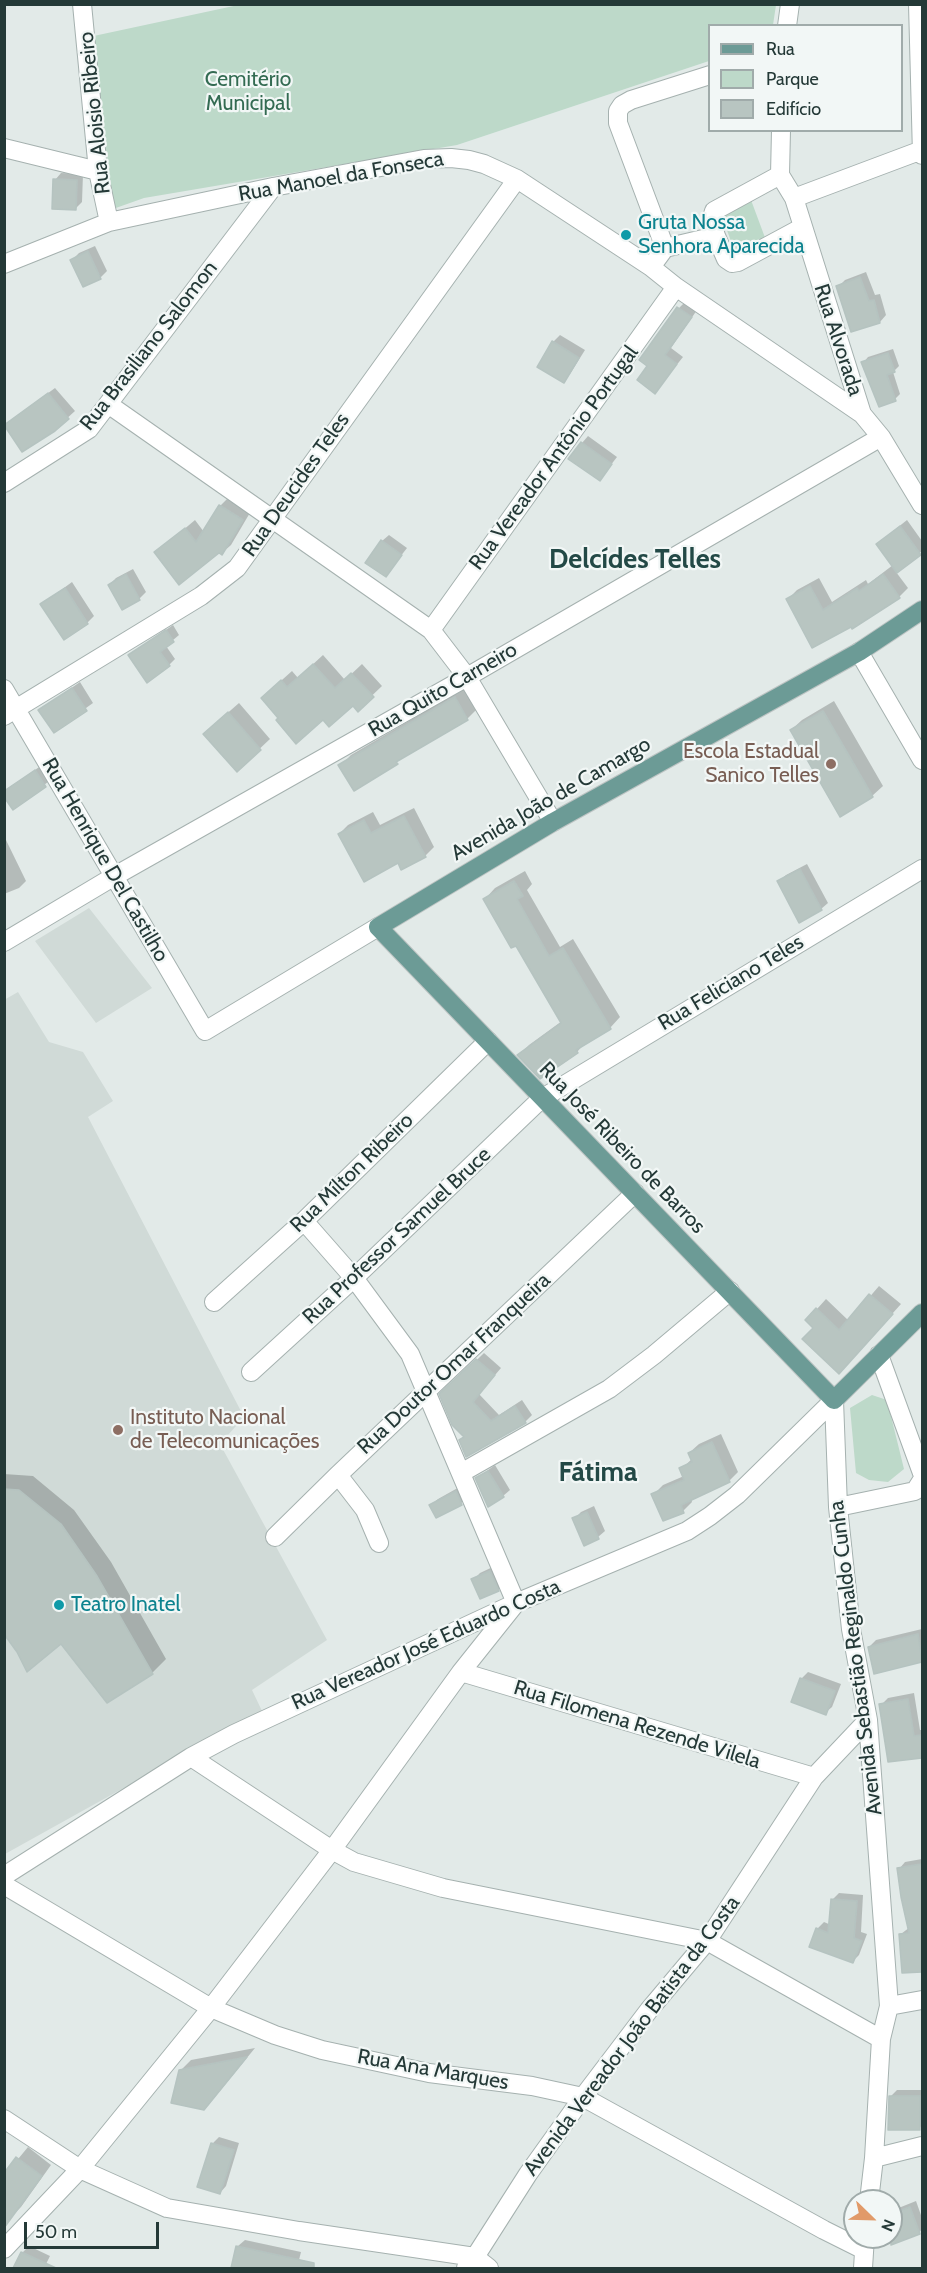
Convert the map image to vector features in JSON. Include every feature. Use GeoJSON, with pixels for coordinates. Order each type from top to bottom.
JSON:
{"type":"FeatureCollection","features":[{"type":"Feature","properties":{"kind":"main road","name":"Avenida João de Camargo"},"geometry":{"type":"LineString","coordinates":[[378,927],[553,822],[859,652],[922,610]]}},
{"type":"Feature","properties":{"kind":"main road","name":"Rua José Ribeiro de Barros"},"geometry":{"type":"LineString","coordinates":[[378,927],[834,1400]]}},
{"type":"Feature","properties":{"kind":"main road"},"geometry":{"type":"LineString","coordinates":[[834,1400],[922,1312]]}},
{"type":"Feature","properties":{"kind":"street","name":"Rua Aloisio Ribeiro"},"geometry":{"type":"LineString","coordinates":[[82,4],[98,171],[109,222]]}},
{"type":"Feature","properties":{"kind":"street"},"geometry":{"type":"LineString","coordinates":[[787,24],[790,4]]}},
{"type":"Feature","properties":{"kind":"street"},"geometry":{"type":"LineString","coordinates":[[794,198],[922,152],[918,4]]}},
{"type":"Feature","properties":{"kind":"street"},"geometry":{"type":"LineString","coordinates":[[665,248],[618,123],[618,111],[622,105],[631,100],[708,76]]}},
{"type":"Feature","properties":{"kind":"street"},"geometry":{"type":"LineString","coordinates":[[781,132],[780,175],[714,211],[711,221],[726,259],[732,263],[738,262],[803,227]]}},
{"type":"Feature","properties":{"kind":"street"},"geometry":{"type":"LineString","coordinates":[[4,148],[98,171]]}},
{"type":"Feature","properties":{"kind":"street","name":"Rua Manoel da Fonseca"},"geometry":{"type":"LineString","coordinates":[[4,264],[109,222],[273,187],[424,159],[451,158],[484,164],[517,179],[651,267],[862,414],[880,436],[922,505]]}},
{"type":"Feature","properties":{"kind":"street","name":"Rua Alvorada"},"geometry":{"type":"LineString","coordinates":[[780,175],[794,198],[862,414]]}},
{"type":"Feature","properties":{"kind":"street","name":"Rua Deucides Teles"},"geometry":{"type":"LineString","coordinates":[[10,712],[201,596],[237,568],[517,179]]}},
{"type":"Feature","properties":{"kind":"street","name":"Rua Brasiliano Salomon"},"geometry":{"type":"LineString","coordinates":[[4,483],[89,429],[273,187]]}},
{"type":"Feature","properties":{"kind":"street"},"geometry":{"type":"LineString","coordinates":[[651,267],[665,248],[716,236]]}},
{"type":"Feature","properties":{"kind":"street","name":"Rua Vereador Antônio Portugal"},"geometry":{"type":"LineString","coordinates":[[431,630],[676,286]]}},
{"type":"Feature","properties":{"kind":"street"},"geometry":{"type":"LineString","coordinates":[[108,404],[431,630],[467,677],[553,822]]}},
{"type":"Feature","properties":{"kind":"street","name":"Rua Quito Carneiro"},"geometry":{"type":"LineString","coordinates":[[4,942],[113,877],[467,677],[880,436]]}},
{"type":"Feature","properties":{"kind":"street"},"geometry":{"type":"LineString","coordinates":[[859,652],[922,760]]}},
{"type":"Feature","properties":{"kind":"street","name":"Rua Henrique Del Castilho"},"geometry":{"type":"LineString","coordinates":[[4,689],[10,712],[113,877],[205,1031]]}},
{"type":"Feature","properties":{"kind":"street","name":"Rua Feliciano Teles"},"geometry":{"type":"LineString","coordinates":[[542,1098],[922,869]]}},
{"type":"Feature","properties":{"kind":"street","name":"Avenida João de Camargo"},"geometry":{"type":"LineString","coordinates":[[205,1031],[378,927]]}},
{"type":"Feature","properties":{"kind":"street","name":"Rua Mílton Ribeiro"},"geometry":{"type":"LineString","coordinates":[[214,1302],[304,1221],[488,1041]]}},
{"type":"Feature","properties":{"kind":"street","name":"Rua Professor Samuel Bruce"},"geometry":{"type":"LineString","coordinates":[[251,1372],[354,1278],[542,1098]]}},
{"type":"Feature","properties":{"kind":"street","name":"Rua Doutor Omar Franqueira"},"geometry":{"type":"LineString","coordinates":[[275,1537],[635,1193]]}},
{"type":"Feature","properties":{"kind":"street"},"geometry":{"type":"LineString","coordinates":[[4,2249],[80,2169],[211,2008],[332,1850],[460,1672],[516,1603],[410,1354],[354,1278],[304,1221]]}},
{"type":"Feature","properties":{"kind":"street"},"geometry":{"type":"LineString","coordinates":[[461,1473],[609,1389],[654,1355],[730,1291]]}},
{"type":"Feature","properties":{"kind":"street"},"geometry":{"type":"LineString","coordinates":[[879,1355],[922,1473]]}},
{"type":"Feature","properties":{"kind":"street","name":"Avenida Sebastião Reginaldo Cunha"},"geometry":{"type":"LineString","coordinates":[[834,1400],[838,1507],[851,1629],[868,1720],[890,2006],[881,2039],[870,2189]]}},
{"type":"Feature","properties":{"kind":"street","name":"Rua Vereador José Eduardo Costa"},"geometry":{"type":"LineString","coordinates":[[4,1876],[191,1757],[277,1713],[516,1603],[687,1531],[737,1495],[834,1400]]}},
{"type":"Feature","properties":{"kind":"street"},"geometry":{"type":"LineString","coordinates":[[338,1475],[365,1510],[379,1543]]}},
{"type":"Feature","properties":{"kind":"street"},"geometry":{"type":"LineString","coordinates":[[838,1507],[915,1491],[922,1480]]}},
{"type":"Feature","properties":{"kind":"street","name":"Rua Filomena Rezende Vilela"},"geometry":{"type":"LineString","coordinates":[[460,1672],[814,1777]]}},
{"type":"Feature","properties":{"kind":"street","name":"Avenida Vereador João Batista da Costa"},"geometry":{"type":"LineString","coordinates":[[477,2265],[528,2174],[583,2097],[649,2010],[707,1941],[814,1777],[868,1720]]}},
{"type":"Feature","properties":{"kind":"street"},"geometry":{"type":"LineString","coordinates":[[191,1757],[332,1850],[354,1862],[443,1888],[707,1941],[881,2039]]}},
{"type":"Feature","properties":{"kind":"street","name":"Rua Ana Marques"},"geometry":{"type":"LineString","coordinates":[[4,1885],[211,2008],[275,2035],[322,2049],[429,2073],[532,2086],[583,2097],[824,2230],[843,2236]]}},
{"type":"Feature","properties":{"kind":"street"},"geometry":{"type":"LineString","coordinates":[[890,2006],[922,2000]]}},
{"type":"Feature","properties":{"kind":"street"},"geometry":{"type":"LineString","coordinates":[[4,2119],[80,2169],[167,2208],[477,2265]]}},
{"type":"Feature","properties":{"kind":"street"},"geometry":{"type":"LineString","coordinates":[[874,2158],[922,2146]]}},
{"type":"Feature","properties":{"kind":"street"},"geometry":{"type":"LineString","coordinates":[[864,2268],[865,2249]]}},
{"type":"Feature","properties":{"kind":"shaded area"},"geometry":{"type":"Polygon","coordinates":[[[89,908],[152,988],[96,1023],[35,941],[89,908]]]}},
{"type":"Feature","properties":{"kind":"shaded area","name":"Instituto Nacional de Telecomunicações"},"geometry":{"type":"Polygon","coordinates":[[[18,992],[49,1042],[83,1052],[113,1101],[88,1117],[244,1417],[220,1444],[327,1640],[252,1690],[262,1711],[5,1854],[4,1000],[18,992]]]}},
{"type":"Feature","properties":{"kind":"green space","name":"Cemitério Municipal"},"geometry":{"type":"Polygon","coordinates":[[[243,4],[776,5],[773,24],[708,24],[708,61],[457,145],[144,198],[113,209],[96,186],[89,37],[243,4]]]}},
{"type":"Feature","properties":{"kind":"green space"},"geometry":{"type":"Polygon","coordinates":[[[751,200],[767,243],[736,255],[720,211],[751,200]]]}},
{"type":"Feature","properties":{"kind":"green space"},"geometry":{"type":"Polygon","coordinates":[[[872,1395],[887,1400],[904,1469],[888,1482],[869,1480],[856,1473],[850,1408],[872,1395]]]}},
{"type":"Feature","properties":{"kind":"building"},"geometry":{"type":"Polygon","coordinates":[[[53,179],[77,180],[76,210],[52,209],[53,179]]]}},
{"type":"Feature","properties":{"kind":"building"},"geometry":{"type":"Polygon","coordinates":[[[88,251],[101,279],[83,287],[70,260],[88,251]]]}},
{"type":"Feature","properties":{"kind":"building"},"geometry":{"type":"Polygon","coordinates":[[[860,277],[869,301],[874,300],[880,323],[851,332],[836,286],[860,277]]]}},
{"type":"Feature","properties":{"kind":"building"},"geometry":{"type":"Polygon","coordinates":[[[677,307],[692,317],[665,355],[677,364],[655,394],[637,380],[647,366],[639,360],[677,307]]]}},
{"type":"Feature","properties":{"kind":"building"},"geometry":{"type":"Polygon","coordinates":[[[552,341],[579,358],[564,383],[537,367],[552,341]]]}},
{"type":"Feature","properties":{"kind":"building"},"geometry":{"type":"Polygon","coordinates":[[[888,353],[895,372],[887,375],[896,401],[879,407],[861,362],[888,353]]]}},
{"type":"Feature","properties":{"kind":"building"},"geometry":{"type":"Polygon","coordinates":[[[48,393],[69,419],[22,452],[4,425],[48,393]]]}},
{"type":"Feature","properties":{"kind":"building"},"geometry":{"type":"Polygon","coordinates":[[[581,442],[612,464],[600,481],[568,459],[581,442]]]}},
{"type":"Feature","properties":{"kind":"building"},"geometry":{"type":"Polygon","coordinates":[[[219,505],[243,520],[222,555],[219,553],[179,585],[154,552],[185,528],[196,542],[219,505]]]}},
{"type":"Feature","properties":{"kind":"building"},"geometry":{"type":"Polygon","coordinates":[[[900,526],[921,555],[897,573],[876,544],[900,526]]]}},
{"type":"Feature","properties":{"kind":"building"},"geometry":{"type":"Polygon","coordinates":[[[381,540],[402,555],[386,577],[365,563],[381,540]]]}},
{"type":"Feature","properties":{"kind":"building"},"geometry":{"type":"Polygon","coordinates":[[[126,574],[140,600],[122,610],[108,585],[126,574]]]}},
{"type":"Feature","properties":{"kind":"building"},"geometry":{"type":"Polygon","coordinates":[[[883,574],[900,598],[852,629],[851,627],[812,648],[786,599],[810,586],[823,610],[857,588],[859,591],[883,574]]]}},
{"type":"Feature","properties":{"kind":"building"},"geometry":{"type":"Polygon","coordinates":[[[65,588],[88,624],[64,640],[40,604],[65,588]]]}},
{"type":"Feature","properties":{"kind":"building"},"geometry":{"type":"Polygon","coordinates":[[[166,630],[174,642],[160,652],[170,666],[147,683],[128,655],[166,630]]]}},
{"type":"Feature","properties":{"kind":"building"},"geometry":{"type":"Polygon","coordinates":[[[313,664],[335,688],[351,673],[374,697],[358,712],[353,706],[329,727],[323,720],[296,744],[261,698],[281,680],[287,687],[313,664]]]}},
{"type":"Feature","properties":{"kind":"building"},"geometry":{"type":"Polygon","coordinates":[[[72,688],[87,711],[54,733],[38,710],[72,688]]]}},
{"type":"Feature","properties":{"kind":"building"},"geometry":{"type":"Polygon","coordinates":[[[455,697],[468,720],[396,762],[398,764],[354,791],[338,765],[455,697]]]}},
{"type":"Feature","properties":{"kind":"building","name":"Escola Estadual Sanico Telles"},"geometry":{"type":"Polygon","coordinates":[[[823,711],[873,797],[840,817],[790,730],[823,711]]]}},
{"type":"Feature","properties":{"kind":"building"},"geometry":{"type":"Polygon","coordinates":[[[228,712],[261,750],[237,772],[203,734],[228,712]]]}},
{"type":"Feature","properties":{"kind":"building"},"geometry":{"type":"Polygon","coordinates":[[[35,770],[46,787],[13,810],[4,797],[4,791],[35,770]]]}},
{"type":"Feature","properties":{"kind":"building"},"geometry":{"type":"Polygon","coordinates":[[[404,816],[426,857],[401,870],[398,863],[364,882],[338,834],[364,820],[371,833],[404,816]]]}},
{"type":"Feature","properties":{"kind":"building"},"geometry":{"type":"Polygon","coordinates":[[[800,869],[822,910],[799,923],[777,881],[800,869]]]}},
{"type":"Feature","properties":{"kind":"building"},"geometry":{"type":"Polygon","coordinates":[[[514,881],[523,896],[517,899],[549,956],[563,948],[611,1029],[576,1050],[578,1053],[540,1079],[517,1055],[561,1023],[516,946],[511,948],[483,899],[514,881]]]}},
{"type":"Feature","properties":{"kind":"building"},"geometry":{"type":"Polygon","coordinates":[[[869,1294],[893,1314],[839,1374],[802,1339],[813,1328],[805,1320],[816,1308],[839,1330],[869,1294]]]}},
{"type":"Feature","properties":{"kind":"building"},"geometry":{"type":"Polygon","coordinates":[[[476,1359],[495,1375],[473,1402],[491,1421],[515,1406],[526,1423],[466,1457],[459,1440],[464,1437],[452,1425],[439,1394],[476,1359]]]}},
{"type":"Feature","properties":{"kind":"building"},"geometry":{"type":"Polygon","coordinates":[[[712,1442],[730,1482],[681,1505],[684,1513],[663,1521],[651,1494],[684,1480],[679,1468],[692,1462],[688,1453],[712,1442]]]}},
{"type":"Feature","properties":{"kind":"building"},"geometry":{"type":"Polygon","coordinates":[[[488,1471],[504,1497],[488,1507],[475,1478],[488,1471]]]}},
{"type":"Feature","properties":{"kind":"building","name":"Teatro Inatel"},"geometry":{"type":"Polygon","coordinates":[[[4,1489],[19,1490],[61,1524],[97,1576],[153,1674],[107,1703],[61,1644],[27,1672],[17,1652],[4,1634],[4,1489]]]}},
{"type":"Feature","properties":{"kind":"building"},"geometry":{"type":"Polygon","coordinates":[[[456,1491],[462,1505],[436,1518],[429,1505],[456,1491]]]}},
{"type":"Feature","properties":{"kind":"building"},"geometry":{"type":"Polygon","coordinates":[[[587,1512],[599,1539],[584,1546],[572,1518],[587,1512]]]}},
{"type":"Feature","properties":{"kind":"building"},"geometry":{"type":"Polygon","coordinates":[[[490,1571],[499,1591],[480,1599],[471,1579],[490,1571]]]}},
{"type":"Feature","properties":{"kind":"building"},"geometry":{"type":"Polygon","coordinates":[[[918,1634],[922,1662],[874,1674],[868,1647],[918,1634]]]}},
{"type":"Feature","properties":{"kind":"building"},"geometry":{"type":"Polygon","coordinates":[[[800,1678],[835,1691],[826,1715],[791,1702],[800,1678]]]}},
{"type":"Feature","properties":{"kind":"building"},"geometry":{"type":"Polygon","coordinates":[[[908,1699],[914,1736],[922,1735],[922,1758],[888,1762],[879,1704],[908,1699]]]}},
{"type":"Feature","properties":{"kind":"building"},"geometry":{"type":"Polygon","coordinates":[[[922,1864],[922,1972],[902,1973],[899,1934],[909,1933],[897,1868],[922,1864]]]}},
{"type":"Feature","properties":{"kind":"building"},"geometry":{"type":"Polygon","coordinates":[[[831,1899],[857,1901],[854,1938],[862,1941],[853,1963],[809,1947],[816,1928],[828,1933],[831,1899]]]}},
{"type":"Feature","properties":{"kind":"building"},"geometry":{"type":"Polygon","coordinates":[[[247,2057],[204,2110],[171,2103],[179,2070],[247,2057]]]}},
{"type":"Feature","properties":{"kind":"building"},"geometry":{"type":"Polygon","coordinates":[[[889,2096],[920,2096],[920,2130],[888,2130],[889,2096]]]}},
{"type":"Feature","properties":{"kind":"building"},"geometry":{"type":"Polygon","coordinates":[[[211,2143],[234,2150],[220,2194],[197,2187],[211,2143]]]}},
{"type":"Feature","properties":{"kind":"building"},"geometry":{"type":"Polygon","coordinates":[[[16,2157],[42,2176],[4,2228],[4,2173],[16,2157]]]}},
{"type":"Feature","properties":{"kind":"building"},"geometry":{"type":"Polygon","coordinates":[[[910,2207],[920,2234],[903,2240],[903,2210],[910,2207]]]}},
{"type":"Feature","properties":{"kind":"building"},"geometry":{"type":"Polygon","coordinates":[[[236,2246],[314,2263],[314,2268],[231,2268],[236,2246]]]}},
{"type":"Feature","properties":{"kind":"building"},"geometry":{"type":"Polygon","coordinates":[[[21,2252],[56,2268],[13,2268],[21,2252]]]}},
{"type":"Feature","properties":{"kind":"place","name":"Gruta Nossa Senhora Aparecida"},"geometry":{"type":"Point","coordinates":[626,235]}},
{"type":"Feature","properties":{"kind":"place","name":"Escola Estadual Sanico Telles"},"geometry":{"type":"Point","coordinates":[831,764]}},
{"type":"Feature","properties":{"kind":"place","name":"Instituto Nacional de Telecomunicações"},"geometry":{"type":"Point","coordinates":[118,1430]}},
{"type":"Feature","properties":{"kind":"place","name":"Teatro Inatel"},"geometry":{"type":"Point","coordinates":[59,1605]}},
{"type":"Feature","properties":{"kind":"district","name":"Delcídes Telles"},"geometry":{"type":"Point","coordinates":[635,560]}},
{"type":"Feature","properties":{"kind":"district","name":"Fátima"},"geometry":{"type":"Point","coordinates":[598,1473]}}]}
